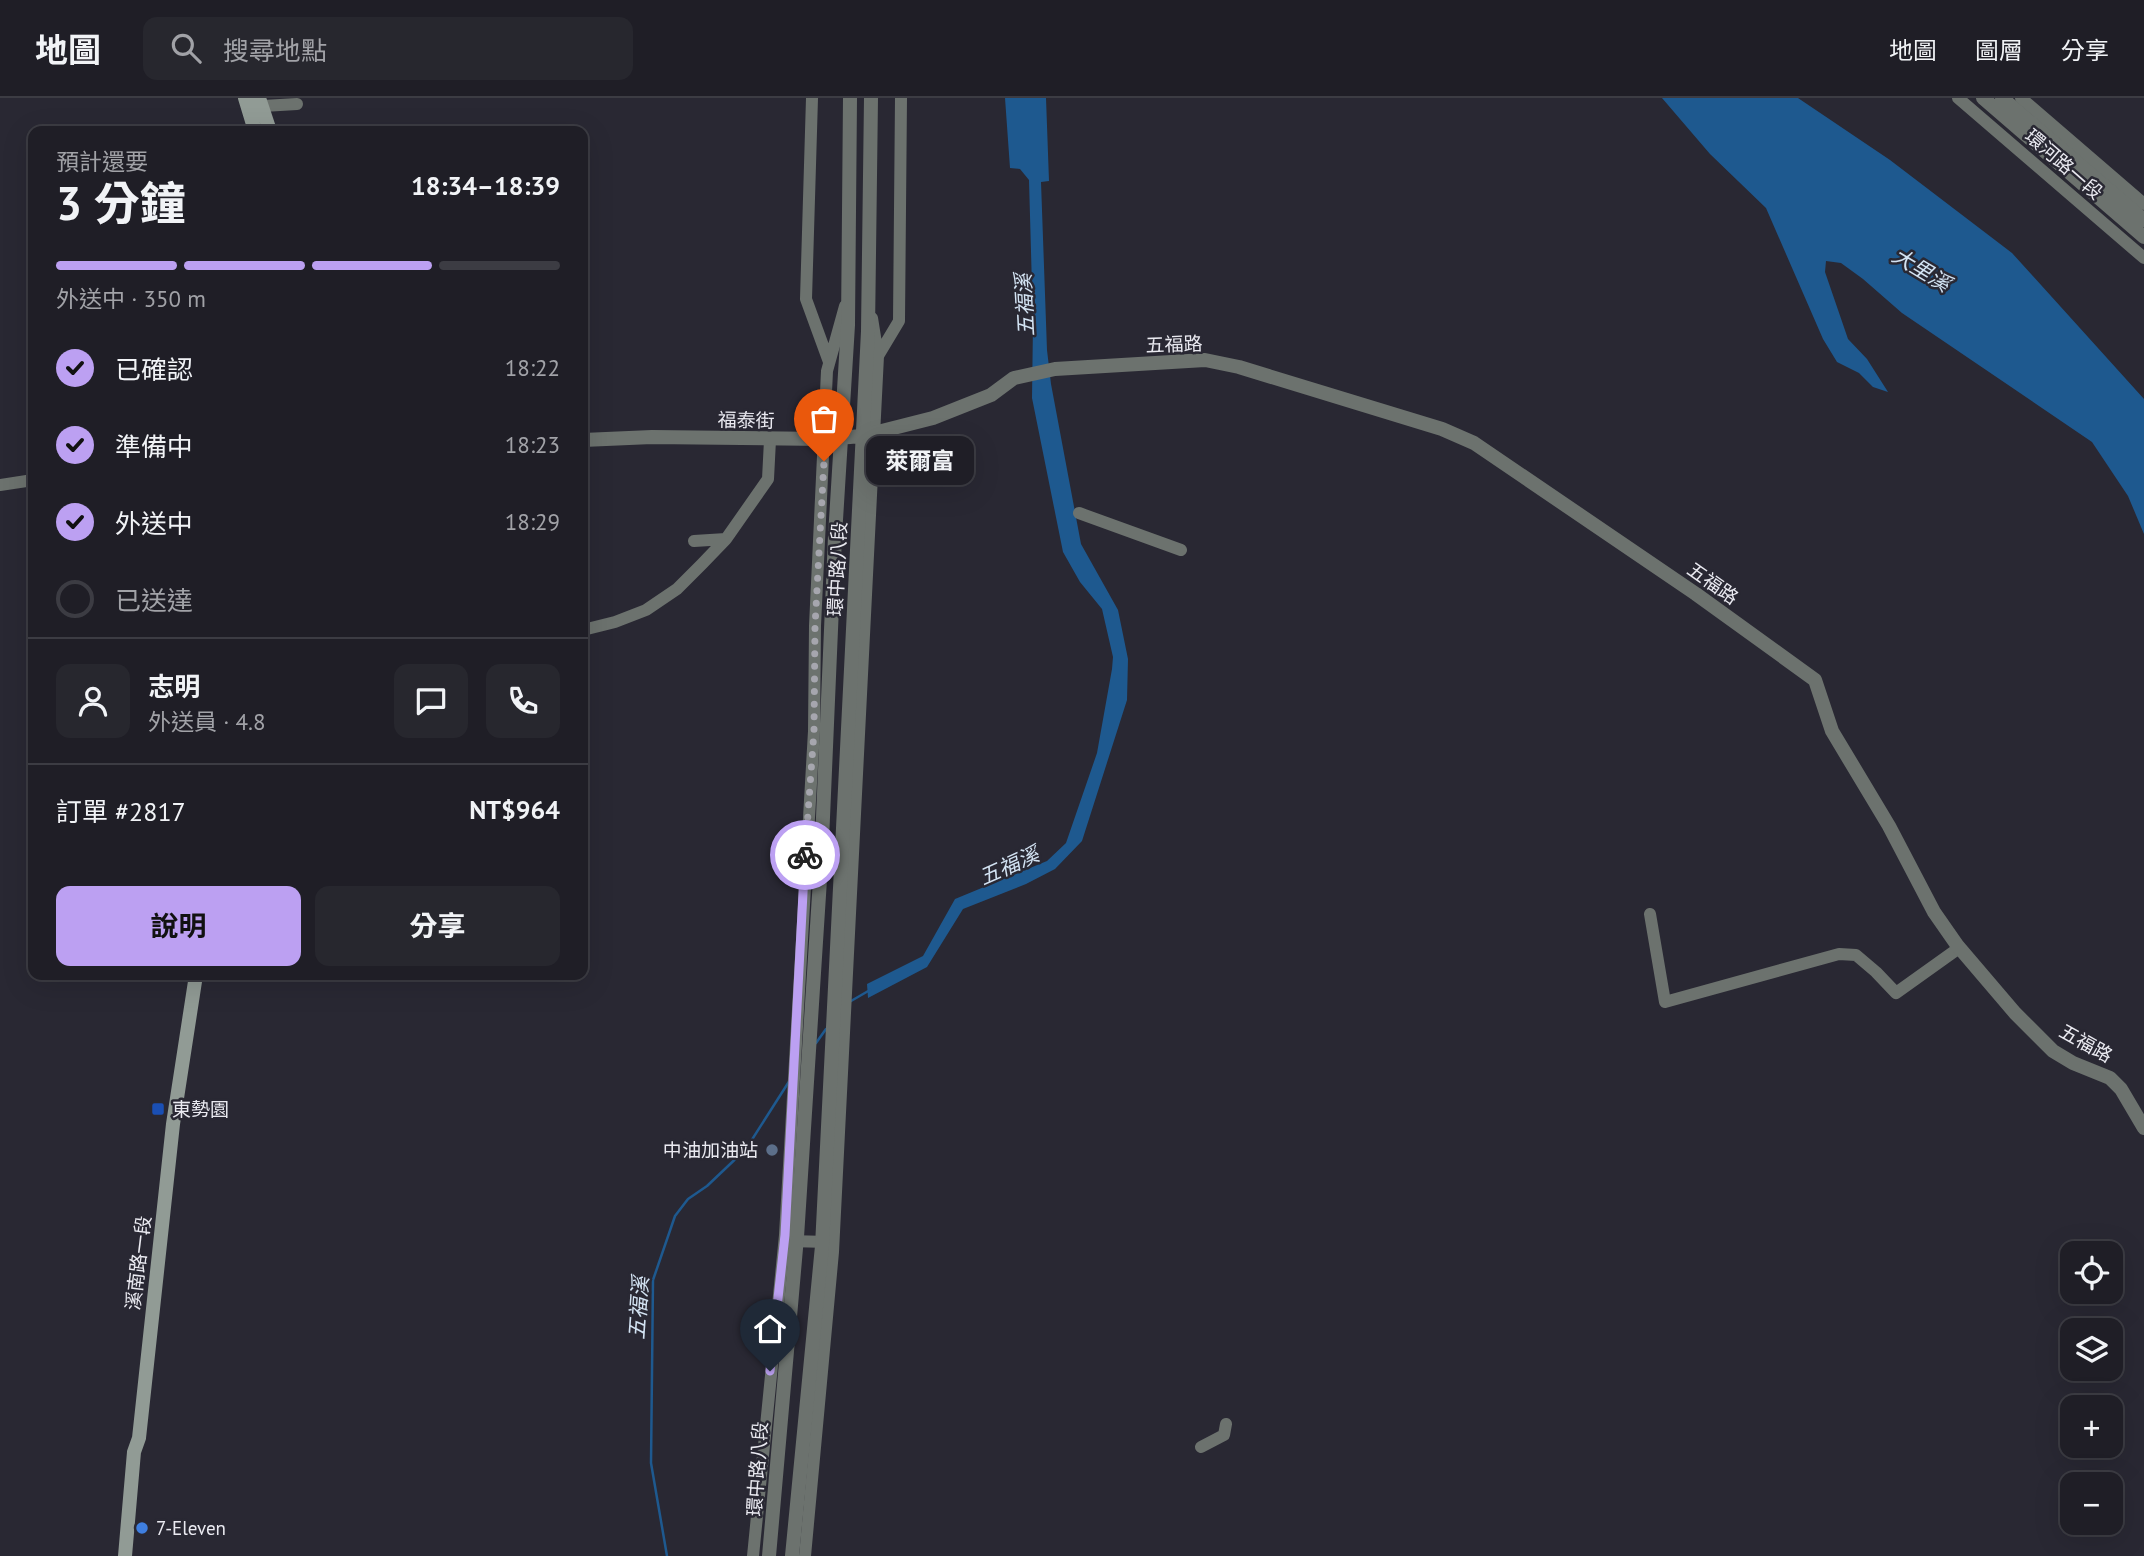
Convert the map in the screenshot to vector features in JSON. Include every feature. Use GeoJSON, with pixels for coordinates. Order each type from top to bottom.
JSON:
{"type":"FeatureCollection","features":[{"type":"Feature","properties":{"kind":"main road"},"geometry":{"type":"LineString","coordinates":[[255,101],[255,126]]}},
{"type":"Feature","properties":{"kind":"main road"},"geometry":{"type":"LineString","coordinates":[[255,101],[268,126]]}},
{"type":"Feature","properties":{"kind":"main road","name":"溪南路一段"},"geometry":{"type":"LineString","coordinates":[[125,1556],[134,1452],[139,1438],[173,1124],[195,980]]}},
{"type":"Feature","properties":{"kind":"street","name":"環中路八段"},"geometry":{"type":"LineString","coordinates":[[812,98],[806,299],[829,362]]}},
{"type":"Feature","properties":{"kind":"street","name":"環中路八段"},"geometry":{"type":"LineString","coordinates":[[753,1556],[791,1241],[792,1110],[810,1016],[821,864],[848,296],[850,98]]}},
{"type":"Feature","properties":{"kind":"street","name":"環中路八段"},"geometry":{"type":"LineString","coordinates":[[805,1556],[839,1051],[868,435],[871,98]]}},
{"type":"Feature","properties":{"kind":"street","name":"環中路八段"},"geometry":{"type":"LineString","coordinates":[[878,356],[899,321],[901,98]]}},
{"type":"Feature","properties":{"kind":"street","name":"環河路一段"},"geometry":{"type":"LineString","coordinates":[[1958,98],[2144,258]]}},
{"type":"Feature","properties":{"kind":"street","name":"環河路一段"},"geometry":{"type":"LineString","coordinates":[[1983,98],[2144,237]]}},
{"type":"Feature","properties":{"kind":"street","name":"環河路一段"},"geometry":{"type":"LineString","coordinates":[[2002,98],[2144,220]]}},
{"type":"Feature","properties":{"kind":"street","name":"環河路一段"},"geometry":{"type":"LineString","coordinates":[[2021,98],[2144,204]]}},
{"type":"Feature","properties":{"kind":"street"},"geometry":{"type":"LineString","coordinates":[[255,101],[297,104]]}},
{"type":"Feature","properties":{"kind":"street","name":"環中路八段"},"geometry":{"type":"LineString","coordinates":[[769,1556],[802,1053],[814,731],[815,626],[829,362],[848,296]]}},
{"type":"Feature","properties":{"kind":"street","name":"環中路八段"},"geometry":{"type":"LineString","coordinates":[[868,435],[878,356],[869,297]]}},
{"type":"Feature","properties":{"kind":"street","name":"五福路"},"geometry":{"type":"LineString","coordinates":[[1022,376],[1055,369],[1205,360],[1443,429],[1474,443],[1707,602],[1815,680],[1832,731],[1889,826],[1934,912],[1959,948],[2015,1013],[2053,1051],[2110,1079],[2121,1089],[2144,1128]]}},
{"type":"Feature","properties":{"kind":"street","name":"福泰街"},"geometry":{"type":"LineString","coordinates":[[588,440],[770,440],[868,435],[933,418],[991,395],[1014,378],[1022,376]]}},
{"type":"Feature","properties":{"kind":"street"},"geometry":{"type":"LineString","coordinates":[[588,629],[646,610],[677,589],[726,539],[768,479],[770,440]]}},
{"type":"Feature","properties":{"kind":"street"},"geometry":{"type":"LineString","coordinates":[[0,485],[28,481]]}},
{"type":"Feature","properties":{"kind":"street"},"geometry":{"type":"LineString","coordinates":[[1079,513],[1181,550]]}},
{"type":"Feature","properties":{"kind":"street"},"geometry":{"type":"LineString","coordinates":[[694,541],[726,539]]}},
{"type":"Feature","properties":{"kind":"street"},"geometry":{"type":"LineString","coordinates":[[1650,914],[1665,1002],[1839,954],[1856,955],[1896,993],[1959,948]]}},
{"type":"Feature","properties":{"kind":"street"},"geometry":{"type":"LineString","coordinates":[[791,1241],[828,1242]]}},
{"type":"Feature","properties":{"kind":"street","name":"環中路八段"},"geometry":{"type":"LineString","coordinates":[[792,1556],[828,1242]]}},
{"type":"Feature","properties":{"kind":"street"},"geometry":{"type":"LineString","coordinates":[[1201,1447],[1224,1435],[1226,1424]]}},
{"type":"Feature","properties":{"kind":"water"},"geometry":{"type":"Polygon","coordinates":[[[1005,98],[1046,98],[1049,181],[1041,182],[1047,350],[1051,384],[1081,544],[1118,610],[1128,659],[1127,700],[1082,841],[1055,869],[1026,884],[963,909],[927,967],[868,998],[867,984],[923,956],[955,899],[1047,861],[1066,843],[1097,753],[1112,669],[1113,657],[1102,609],[1080,582],[1063,552],[1032,398],[1029,180],[1020,169],[1010,168],[1005,98]]]}},
{"type":"Feature","properties":{"kind":"water","name":"大里溪"},"geometry":{"type":"Polygon","coordinates":[[[1662,98],[1798,98],[1890,160],[2012,253],[2144,399],[2144,534],[2128,496],[2092,442],[1902,313],[1841,263],[1826,261],[1825,272],[1848,339],[1867,359],[1888,392],[1873,387],[1859,373],[1837,362],[1823,339],[1766,208],[1710,154],[1662,98]]]}},
{"type":"Feature","properties":{"kind":"waterway","name":"五福溪"},"geometry":{"type":"LineString","coordinates":[[851,1001],[870,990]]}},
{"type":"Feature","properties":{"kind":"waterway","name":"五福溪"},"geometry":{"type":"LineString","coordinates":[[816,1043],[826,1029]]}},
{"type":"Feature","properties":{"kind":"waterway","name":"五福溪"},"geometry":{"type":"LineString","coordinates":[[667,1556],[651,1463],[653,1280],[675,1216],[688,1199],[707,1186],[746,1149],[790,1080]]}},
{"type":"Feature","properties":{"kind":"way so far"},"geometry":{"type":"LineString","coordinates":[[805,855],[814,731],[815,626],[824,461]]}},
{"type":"Feature","properties":{"kind":"place","name":"萊爾富"},"geometry":{"type":"Point","coordinates":[824,461]}},
{"type":"Feature","properties":{"kind":"place","name":"東勢園"},"geometry":{"type":"Point","coordinates":[158,1109]}},
{"type":"Feature","properties":{"kind":"place","name":"中油加油站"},"geometry":{"type":"Point","coordinates":[772,1150]}},
{"type":"Feature","properties":{"kind":"place","name":"7-Eleven"},"geometry":{"type":"Point","coordinates":[142,1528]}},
{"type":"Feature","properties":{"kind":"route"},"geometry":{"type":"LineString","coordinates":[[770,1371],[785,1235],[805,855]]}}]}
